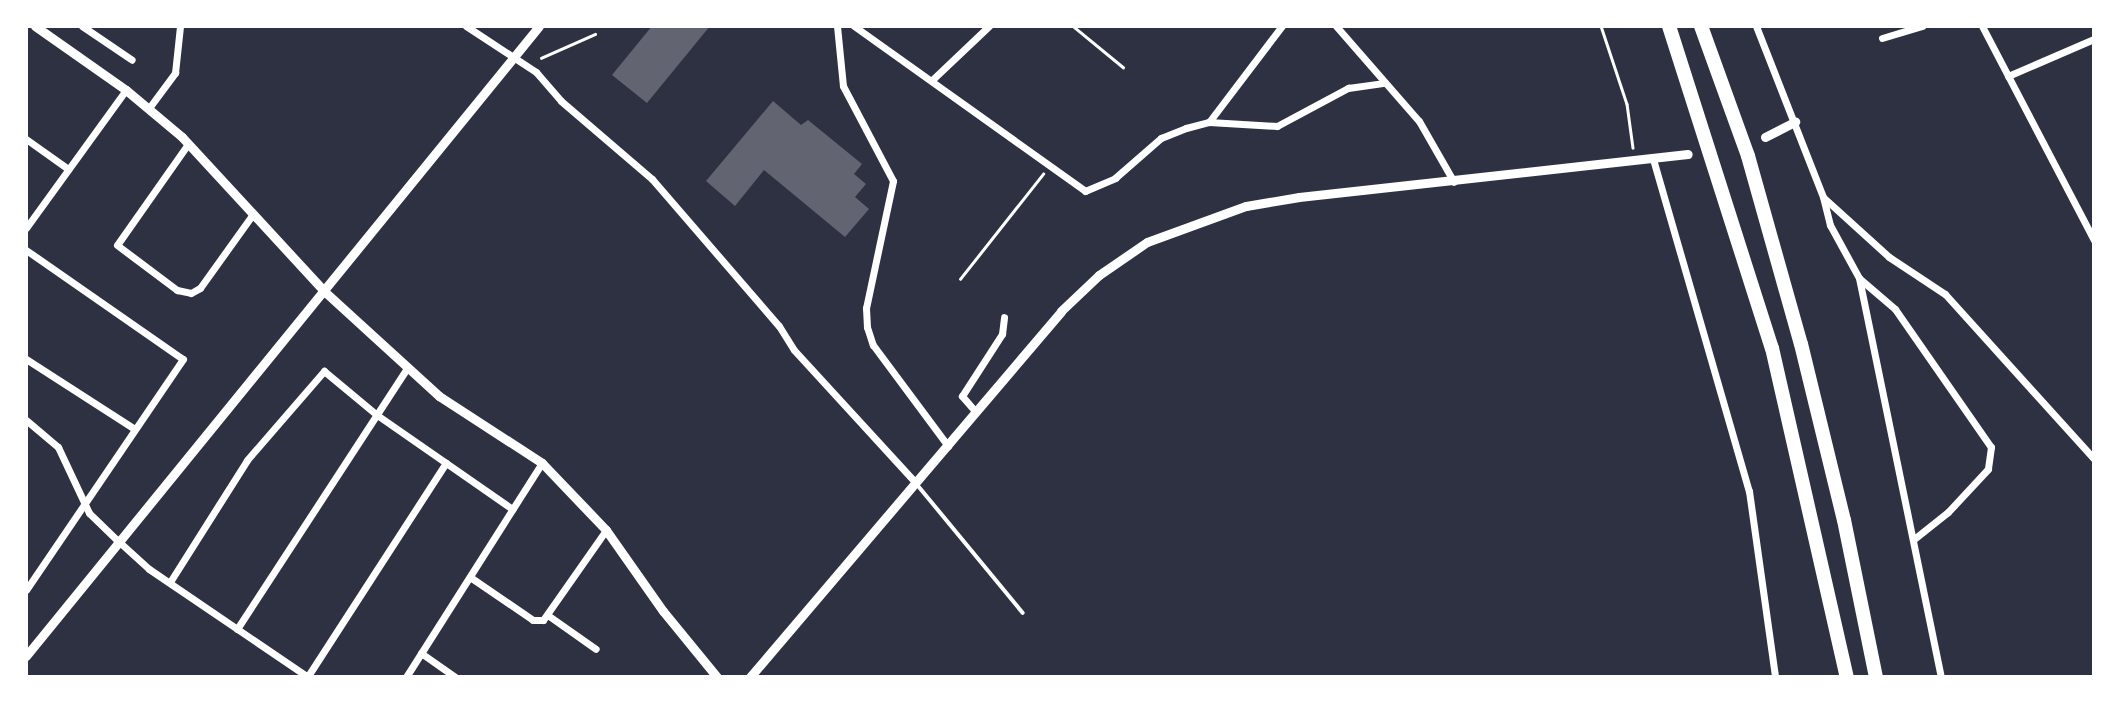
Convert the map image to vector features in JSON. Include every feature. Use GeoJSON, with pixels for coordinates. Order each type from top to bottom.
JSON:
{"type":"FeatureCollection","features":[{"type":"Feature","properties":{"kind":"highway"},"geometry":{"type":"LineString","coordinates":[[1669,26],[1772,348],[1847,677]]}},
{"type":"Feature","properties":{"kind":"highway"},"geometry":{"type":"LineString","coordinates":[[1701,26],[1748,156],[1801,344],[1844,520],[1876,677]]}},
{"type":"Feature","properties":{"kind":"street"},"geometry":{"type":"LineString","coordinates":[[35,26],[149,108],[188,144],[324,291],[439,396],[542,463],[606,530],[663,611],[717,677]]}},
{"type":"Feature","properties":{"kind":"street"},"geometry":{"type":"LineString","coordinates":[[82,26],[132,60]]}},
{"type":"Feature","properties":{"kind":"street"},"geometry":{"type":"LineString","coordinates":[[149,108],[175,73],[180,26]]}},
{"type":"Feature","properties":{"kind":"street"},"geometry":{"type":"LineString","coordinates":[[466,26],[536,72],[561,101],[652,179],[802,359],[916,483]]}},
{"type":"Feature","properties":{"kind":"street"},"geometry":{"type":"LineString","coordinates":[[26,656],[539,26]]}},
{"type":"Feature","properties":{"kind":"street"},"geometry":{"type":"LineString","coordinates":[[837,26],[843,86],[893,181],[866,308],[867,327],[873,345],[948,446]]}},
{"type":"Feature","properties":{"kind":"street"},"geometry":{"type":"LineString","coordinates":[[854,26],[932,79],[1085,191],[1094,189],[1161,138],[1209,122],[1277,126],[1348,88],[1383,83]]}},
{"type":"Feature","properties":{"kind":"street"},"geometry":{"type":"LineString","coordinates":[[932,79],[989,26]]}},
{"type":"Feature","properties":{"kind":"street"},"geometry":{"type":"LineString","coordinates":[[1209,122],[1282,26]]}},
{"type":"Feature","properties":{"kind":"street"},"geometry":{"type":"LineString","coordinates":[[1336,26],[1383,83],[1419,121],[1454,182]]}},
{"type":"Feature","properties":{"kind":"street"},"geometry":{"type":"LineString","coordinates":[[1756,26],[1823,197],[1830,225],[1859,278],[1941,677]]}},
{"type":"Feature","properties":{"kind":"street"},"geometry":{"type":"LineString","coordinates":[[1882,38],[1922,26]]}},
{"type":"Feature","properties":{"kind":"street"},"geometry":{"type":"LineString","coordinates":[[1982,26],[2094,240]]}},
{"type":"Feature","properties":{"kind":"street"},"geometry":{"type":"LineString","coordinates":[[2008,76],[2094,39]]}},
{"type":"Feature","properties":{"kind":"street"},"geometry":{"type":"LineString","coordinates":[[26,228],[125,90]]}},
{"type":"Feature","properties":{"kind":"street"},"geometry":{"type":"LineString","coordinates":[[1765,137],[1795,122]]}},
{"type":"Feature","properties":{"kind":"street"},"geometry":{"type":"LineString","coordinates":[[26,139],[68,169]]}},
{"type":"Feature","properties":{"kind":"street"},"geometry":{"type":"LineString","coordinates":[[188,144],[117,245],[177,290],[191,293],[200,288],[253,214]]}},
{"type":"Feature","properties":{"kind":"street"},"geometry":{"type":"LineString","coordinates":[[750,677],[1062,311],[1099,275],[1147,242],[1246,206],[1688,154]]}},
{"type":"Feature","properties":{"kind":"street"},"geometry":{"type":"LineString","coordinates":[[1653,159],[1749,491],[1774,677]]}},
{"type":"Feature","properties":{"kind":"street"},"geometry":{"type":"LineString","coordinates":[[1823,197],[1889,257],[1945,294],[2094,459]]}},
{"type":"Feature","properties":{"kind":"street"},"geometry":{"type":"LineString","coordinates":[[26,250],[183,359],[27,584]]}},
{"type":"Feature","properties":{"kind":"street"},"geometry":{"type":"LineString","coordinates":[[1859,278],[1895,309],[1991,447],[1988,468],[1948,512],[1914,540]]}},
{"type":"Feature","properties":{"kind":"street"},"geometry":{"type":"LineString","coordinates":[[975,411],[962,396],[1002,334],[1004,317]]}},
{"type":"Feature","properties":{"kind":"street"},"geometry":{"type":"LineString","coordinates":[[26,359],[133,428]]}},
{"type":"Feature","properties":{"kind":"street"},"geometry":{"type":"LineString","coordinates":[[237,629],[407,368]]}},
{"type":"Feature","properties":{"kind":"street"},"geometry":{"type":"LineString","coordinates":[[170,582],[247,460],[324,371],[377,415],[512,509]]}},
{"type":"Feature","properties":{"kind":"street"},"geometry":{"type":"LineString","coordinates":[[26,420],[40,429],[68,461],[89,513],[149,569],[308,676],[446,463]]}},
{"type":"Feature","properties":{"kind":"street"},"geometry":{"type":"LineString","coordinates":[[407,677],[542,463]]}},
{"type":"Feature","properties":{"kind":"street"},"geometry":{"type":"LineString","coordinates":[[470,576],[533,620],[549,616],[606,530]]}},
{"type":"Feature","properties":{"kind":"street"},"geometry":{"type":"LineString","coordinates":[[549,616],[596,649]]}},
{"type":"Feature","properties":{"kind":"street"},"geometry":{"type":"LineString","coordinates":[[421,653],[455,677]]}},
{"type":"Feature","properties":{"kind":"lane"},"geometry":{"type":"LineString","coordinates":[[916,483],[1023,612]]}},
{"type":"Feature","properties":{"kind":"path"},"geometry":{"type":"LineString","coordinates":[[1073,26],[1123,66]]}},
{"type":"Feature","properties":{"kind":"path"},"geometry":{"type":"LineString","coordinates":[[1601,26],[1627,104],[1635,161]]}},
{"type":"Feature","properties":{"kind":"path"},"geometry":{"type":"LineString","coordinates":[[541,58],[595,34]]}},
{"type":"Feature","properties":{"kind":"path"},"geometry":{"type":"LineString","coordinates":[[960,279],[1049,166]]}},
{"type":"Feature","properties":{"kind":"building"},"geometry":{"type":"Polygon","coordinates":[[[652,26],[710,26],[647,103],[612,75],[652,26]]]}},
{"type":"Feature","properties":{"kind":"building"},"geometry":{"type":"Polygon","coordinates":[[[773,101],[801,125],[808,120],[862,164],[854,174],[866,184],[855,197],[869,209],[845,237],[764,170],[735,206],[706,181],[773,101]]]}}]}
